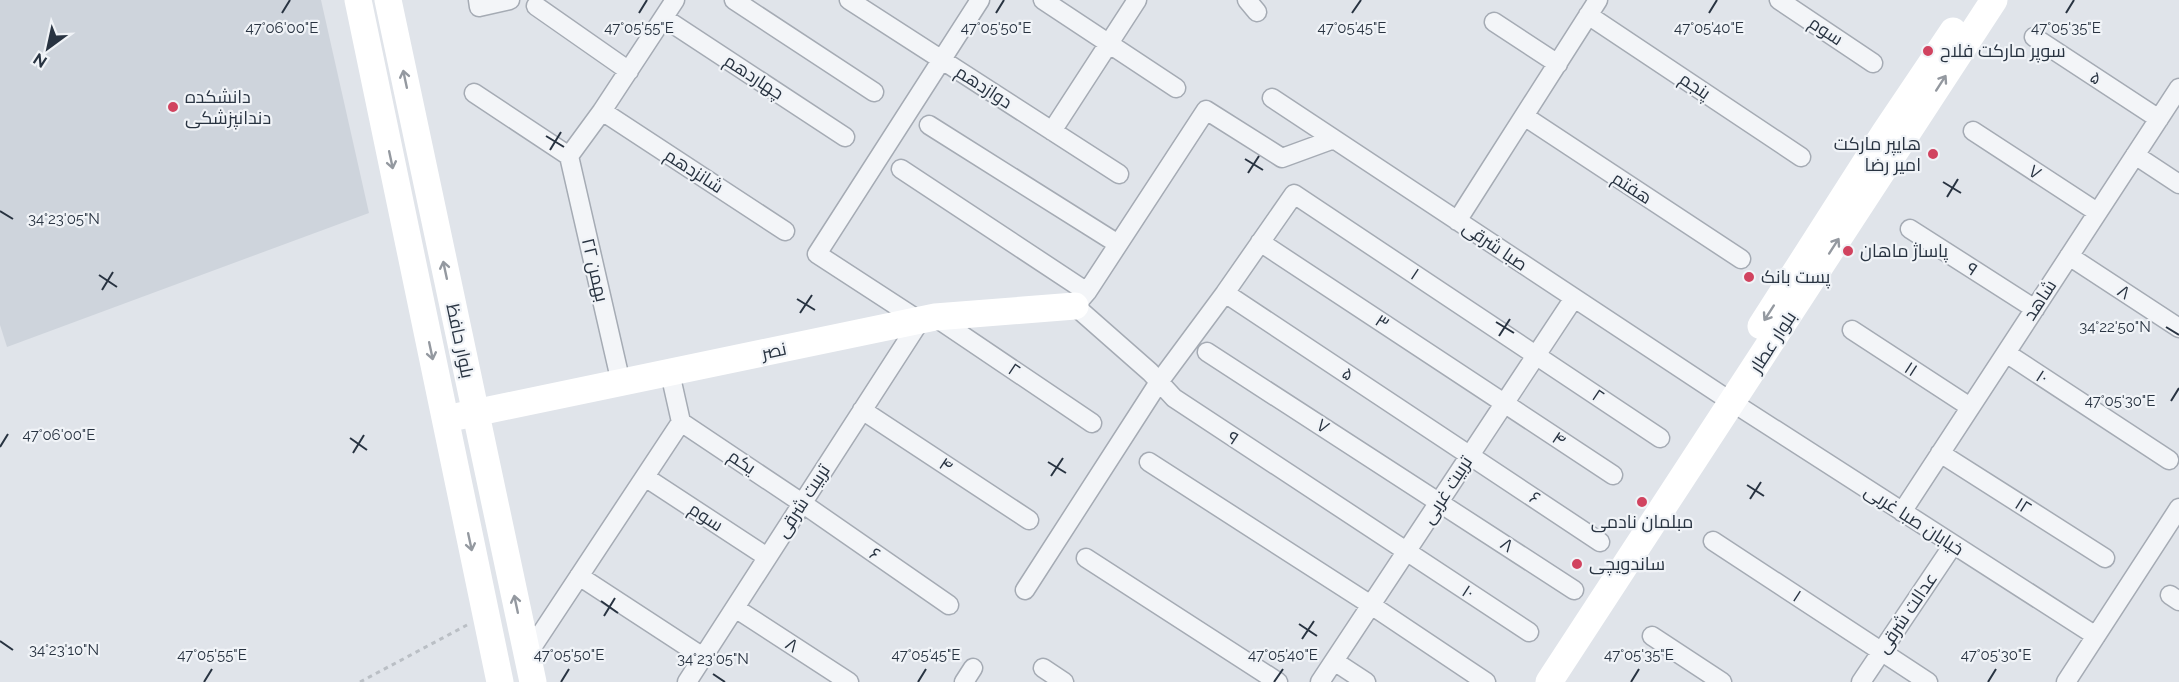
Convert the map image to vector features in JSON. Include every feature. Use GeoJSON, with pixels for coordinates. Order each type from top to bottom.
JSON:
{"type":"FeatureCollection","features":[{"type":"Feature","properties":{"kind":"street","name":"بلوار حافظ"},"geometry":{"type":"LineString","coordinates":[[358,0],[500,682]]}},
{"type":"Feature","properties":{"kind":"street","name":"بلوار حافظ"},"geometry":{"type":"LineString","coordinates":[[388,0],[533,682]]}},
{"type":"Feature","properties":{"kind":"street"},"geometry":{"type":"LineString","coordinates":[[478,0],[479,7],[510,0]]}},
{"type":"Feature","properties":{"kind":"street"},"geometry":{"type":"LineString","coordinates":[[474,93],[569,156],[602,111],[675,0]]}},
{"type":"Feature","properties":{"kind":"street"},"geometry":{"type":"LineString","coordinates":[[734,0],[874,93]]}},
{"type":"Feature","properties":{"kind":"street","name":"دوازدهم"},"geometry":{"type":"LineString","coordinates":[[849,0],[1119,174]]}},
{"type":"Feature","properties":{"kind":"street"},"geometry":{"type":"LineString","coordinates":[[941,60],[980,0]]}},
{"type":"Feature","properties":{"kind":"street"},"geometry":{"type":"LineString","coordinates":[[1042,0],[1176,88]]}},
{"type":"Feature","properties":{"kind":"street"},"geometry":{"type":"LineString","coordinates":[[1052,131],[1137,0]]}},
{"type":"Feature","properties":{"kind":"street","name":"سوم"},"geometry":{"type":"LineString","coordinates":[[1779,0],[1873,63]]}},
{"type":"Feature","properties":{"kind":"street","name":"بلوار عطار"},"geometry":{"type":"LineString","coordinates":[[1549,682],[1725,398],[1885,132],[1973,0]]}},
{"type":"Feature","properties":{"kind":"street","name":"بلوار عطار"},"geometry":{"type":"LineString","coordinates":[[1529,682],[1725,398],[1994,0]]}},
{"type":"Feature","properties":{"kind":"street"},"geometry":{"type":"LineString","coordinates":[[536,6],[629,71]]}},
{"type":"Feature","properties":{"kind":"street"},"geometry":{"type":"LineString","coordinates":[[1458,221],[1593,8]]}},
{"type":"Feature","properties":{"kind":"street","name":"پنجم"},"geometry":{"type":"LineString","coordinates":[[1593,8],[1801,157]]}},
{"type":"Feature","properties":{"kind":"street","name":"چهاردهم"},"geometry":{"type":"LineString","coordinates":[[664,18],[845,137]]}},
{"type":"Feature","properties":{"kind":"street"},"geometry":{"type":"LineString","coordinates":[[1494,22],[1558,64]]}},
{"type":"Feature","properties":{"kind":"street","name":"۵"},"geometry":{"type":"LineString","coordinates":[[2034,37],[2159,118]]}},
{"type":"Feature","properties":{"kind":"street","name":"۲"},"geometry":{"type":"LineString","coordinates":[[941,60],[818,254],[927,319],[1092,423]]}},
{"type":"Feature","properties":{"kind":"street","name":"شاهد"},"geometry":{"type":"LineString","coordinates":[[1902,512],[2179,88]]}},
{"type":"Feature","properties":{"kind":"street","name":"صبا شرقی"},"geometry":{"type":"LineString","coordinates":[[1272,98],[1725,398]]}},
{"type":"Feature","properties":{"kind":"street"},"geometry":{"type":"LineString","coordinates":[[1081,299],[1206,110],[1282,158],[1334,139]]}},
{"type":"Feature","properties":{"kind":"street","name":"شانزدهم"},"geometry":{"type":"LineString","coordinates":[[602,111],[785,231]]}},
{"type":"Feature","properties":{"kind":"street","name":"هفتم"},"geometry":{"type":"LineString","coordinates":[[1524,116],[1741,259]]}},
{"type":"Feature","properties":{"kind":"street"},"geometry":{"type":"LineString","coordinates":[[929,125],[1118,244]]}},
{"type":"Feature","properties":{"kind":"street","name":"۷"},"geometry":{"type":"LineString","coordinates":[[1972,131],[2097,212]]}},
{"type":"Feature","properties":{"kind":"street"},"geometry":{"type":"LineString","coordinates":[[2135,155],[2179,184]]}},
{"type":"Feature","properties":{"kind":"street","name":"۲۲ بهمن"},"geometry":{"type":"LineString","coordinates":[[569,156],[621,383]]}},
{"type":"Feature","properties":{"kind":"street","name":"۹"},"geometry":{"type":"LineString","coordinates":[[901,169],[1081,299],[1174,398],[1406,552]]}},
{"type":"Feature","properties":{"kind":"street","name":"۱"},"geometry":{"type":"LineString","coordinates":[[1260,242],[1294,194],[1536,355]]}},
{"type":"Feature","properties":{"kind":"street","name":"۹"},"geometry":{"type":"LineString","coordinates":[[1910,229],[2035,309]]}},
{"type":"Feature","properties":{"kind":"street"},"geometry":{"type":"LineString","coordinates":[[1025,590],[1159,382],[1260,242]]}},
{"type":"Feature","properties":{"kind":"street","name":"۳"},"geometry":{"type":"LineString","coordinates":[[1260,242],[1504,403]]}},
{"type":"Feature","properties":{"kind":"street","name":"۸"},"geometry":{"type":"LineString","coordinates":[[2069,256],[2179,328]]}},
{"type":"Feature","properties":{"kind":"street","name":"۵"},"geometry":{"type":"LineString","coordinates":[[1225,293],[1470,454]]}},
{"type":"Feature","properties":{"kind":"street","name":"تربیت غربی"},"geometry":{"type":"LineString","coordinates":[[1320,682],[1574,298]]}},
{"type":"Feature","properties":{"kind":"street","name":"نصر"},"geometry":{"type":"LineString","coordinates":[[445,419],[927,319],[1081,299]]}},
{"type":"Feature","properties":{"kind":"street","name":"تربیت شرقی"},"geometry":{"type":"LineString","coordinates":[[687,682],[862,410],[927,319]]}},
{"type":"Feature","properties":{"kind":"street","name":"۱۱"},"geometry":{"type":"LineString","coordinates":[[1852,330],[1970,407]]}},
{"type":"Feature","properties":{"kind":"street","name":"۷"},"geometry":{"type":"LineString","coordinates":[[1207,352],[1439,501]]}},
{"type":"Feature","properties":{"kind":"street","name":"۱۰"},"geometry":{"type":"LineString","coordinates":[[2006,353],[2169,460]]}},
{"type":"Feature","properties":{"kind":"street","name":"۲"},"geometry":{"type":"LineString","coordinates":[[1536,355],[1660,438]]}},
{"type":"Feature","properties":{"kind":"street"},"geometry":{"type":"LineString","coordinates":[[526,656],[681,422],[669,373]]}},
{"type":"Feature","properties":{"kind":"street","name":"خیابان صبا غربی"},"geometry":{"type":"LineString","coordinates":[[1725,398],[2096,636]]}},
{"type":"Feature","properties":{"kind":"street","name":"۴"},"geometry":{"type":"LineString","coordinates":[[1504,403],[1613,475]]}},
{"type":"Feature","properties":{"kind":"street","name":"۴"},"geometry":{"type":"LineString","coordinates":[[862,410],[1029,520]]}},
{"type":"Feature","properties":{"kind":"street","name":"یکم"},"geometry":{"type":"LineString","coordinates":[[681,422],[802,503]]}},
{"type":"Feature","properties":{"kind":"street","name":"۱۲"},"geometry":{"type":"LineString","coordinates":[[1940,453],[2105,558]]}},
{"type":"Feature","properties":{"kind":"street","name":"۶"},"geometry":{"type":"LineString","coordinates":[[1470,454],[1599,542]]}},
{"type":"Feature","properties":{"kind":"street"},"geometry":{"type":"LineString","coordinates":[[1149,462],[1486,682]]}},
{"type":"Feature","properties":{"kind":"street","name":"سوم"},"geometry":{"type":"LineString","coordinates":[[645,477],[767,557]]}},
{"type":"Feature","properties":{"kind":"street","name":"۸"},"geometry":{"type":"LineString","coordinates":[[1439,501],[1574,590]]}},
{"type":"Feature","properties":{"kind":"street","name":"۶"},"geometry":{"type":"LineString","coordinates":[[802,503],[949,605]]}},
{"type":"Feature","properties":{"kind":"street"},"geometry":{"type":"LineString","coordinates":[[2066,682],[2179,508]]}},
{"type":"Feature","properties":{"kind":"street","name":"۱"},"geometry":{"type":"LineString","coordinates":[[1713,541],[1881,651]]}},
{"type":"Feature","properties":{"kind":"street","name":"عدالت شرقی"},"geometry":{"type":"LineString","coordinates":[[1861,682],[1953,545]]}},
{"type":"Feature","properties":{"kind":"street","name":"۱۰"},"geometry":{"type":"LineString","coordinates":[[1406,552],[1529,632]]}},
{"type":"Feature","properties":{"kind":"street"},"geometry":{"type":"LineString","coordinates":[[1086,558],[1278,682]]}},
{"type":"Feature","properties":{"kind":"street"},"geometry":{"type":"LineString","coordinates":[[579,576],[703,657]]}},
{"type":"Feature","properties":{"kind":"street","name":"۸"},"geometry":{"type":"LineString","coordinates":[[735,608],[849,682]]}},
{"type":"Feature","properties":{"kind":"street"},"geometry":{"type":"LineString","coordinates":[[1652,636],[1722,682]]}},
{"type":"Feature","properties":{"kind":"street"},"geometry":{"type":"LineString","coordinates":[[1881,651],[1928,682]]}},
{"type":"Feature","properties":{"kind":"street"},"geometry":{"type":"LineString","coordinates":[[1334,661],[1366,682]]}},
{"type":"Feature","properties":{"kind":"street"},"geometry":{"type":"LineString","coordinates":[[1043,668],[1064,682]]}},
{"type":"Feature","properties":{"kind":"path"},"geometry":{"type":"LineString","coordinates":[[360,682],[486,615]]}},
{"type":"Feature","properties":{"kind":"shaded area","name":"دانشکده دندانپزشکی"},"geometry":{"type":"Polygon","coordinates":[[[0,0],[321,0],[369,213],[7,347],[0,325],[0,0]]]}},
{"type":"Feature","properties":{"kind":"place","name":"سوپر مارکت فلاح"},"geometry":{"type":"Point","coordinates":[1928,51]}},
{"type":"Feature","properties":{"kind":"place","name":"دانشکده دندانپزشکی"},"geometry":{"type":"Point","coordinates":[173,107]}},
{"type":"Feature","properties":{"kind":"place","name":"هایپر مارکت امیر رضا"},"geometry":{"type":"Point","coordinates":[1933,154]}},
{"type":"Feature","properties":{"kind":"place","name":"پاساژ ماهان"},"geometry":{"type":"Point","coordinates":[1848,251]}},
{"type":"Feature","properties":{"kind":"place","name":"پست بانک"},"geometry":{"type":"Point","coordinates":[1749,277]}},
{"type":"Feature","properties":{"kind":"place","name":"مبلمان نادمی"},"geometry":{"type":"Point","coordinates":[1642,502]}},
{"type":"Feature","properties":{"kind":"place","name":"ساندویچی"},"geometry":{"type":"Point","coordinates":[1577,564]}}]}
